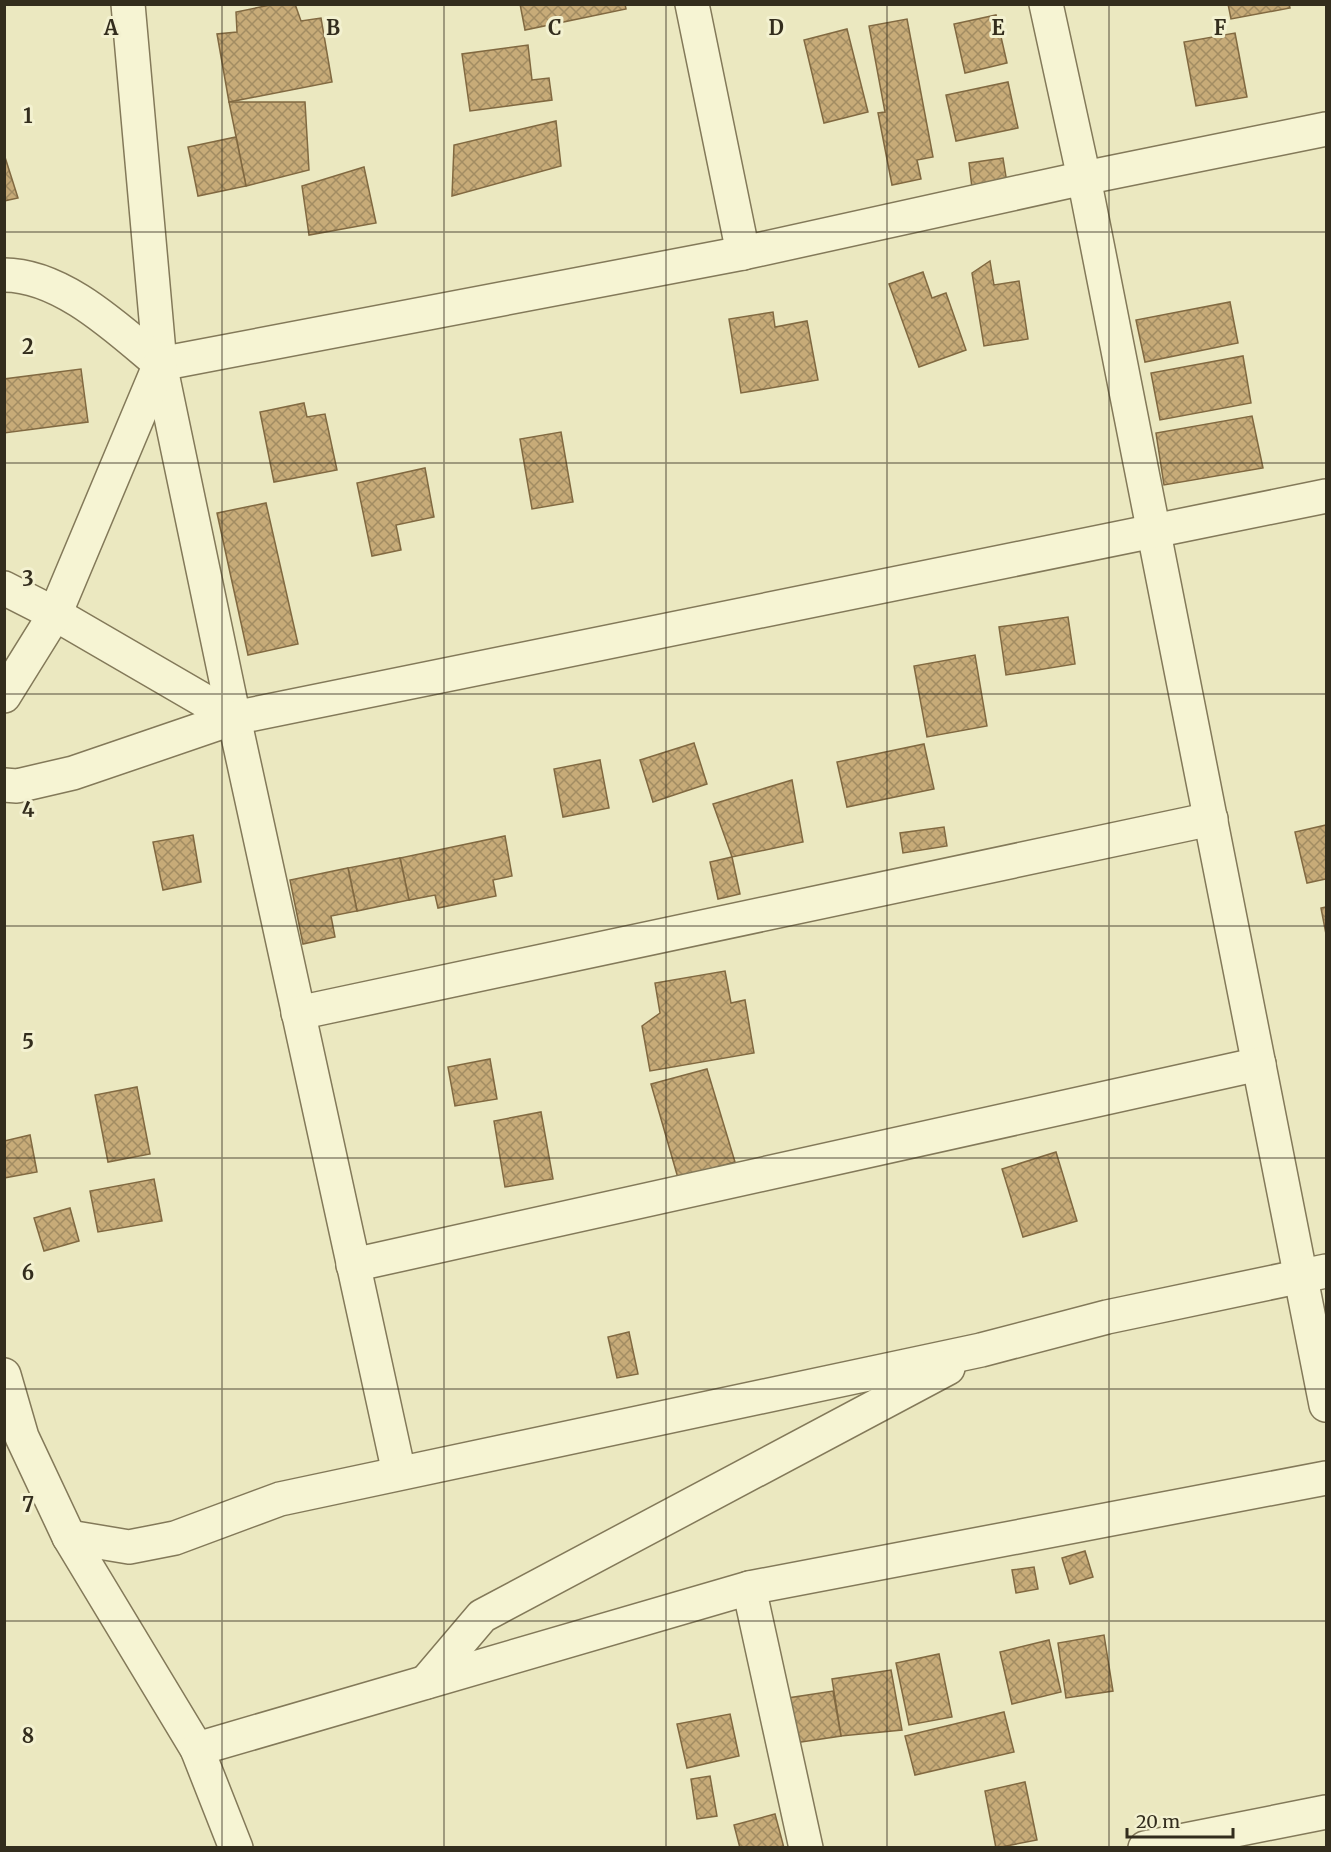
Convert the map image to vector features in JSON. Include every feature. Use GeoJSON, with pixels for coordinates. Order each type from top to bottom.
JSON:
{"type":"FeatureCollection","features":[{"type":"Feature","properties":{"kind":"street"},"geometry":{"type":"LineString","coordinates":[[128,4],[160,364],[234,718],[399,1473]]}},
{"type":"Feature","properties":{"kind":"street"},"geometry":{"type":"LineString","coordinates":[[692,4],[743,253]]}},
{"type":"Feature","properties":{"kind":"street"},"geometry":{"type":"LineString","coordinates":[[1046,4],[1084,177],[1259,1064],[1314,1274],[1326,1405]]}},
{"type":"Feature","properties":{"kind":"street"},"geometry":{"type":"LineString","coordinates":[[160,364],[743,253],[1084,177],[1326,129]]}},
{"type":"Feature","properties":{"kind":"street"},"geometry":{"type":"LineString","coordinates":[[4,275],[19,275],[83,300],[160,364]]}},
{"type":"Feature","properties":{"kind":"street"},"geometry":{"type":"LineString","coordinates":[[4,696],[55,614],[160,364]]}},
{"type":"Feature","properties":{"kind":"street"},"geometry":{"type":"LineString","coordinates":[[4,784],[16,786],[73,774],[234,718],[1326,496]]}},
{"type":"Feature","properties":{"kind":"street"},"geometry":{"type":"LineString","coordinates":[[4,588],[55,614],[234,718]]}},
{"type":"Feature","properties":{"kind":"street"},"geometry":{"type":"LineString","coordinates":[[298,1013],[1211,819]]}},
{"type":"Feature","properties":{"kind":"street"},"geometry":{"type":"LineString","coordinates":[[353,1265],[1259,1064]]}},
{"type":"Feature","properties":{"kind":"street"},"geometry":{"type":"LineString","coordinates":[[69,1537],[129,1547],[175,1538],[280,1499],[981,1350],[1107,1317],[1314,1274]]}},
{"type":"Feature","properties":{"kind":"street"},"geometry":{"type":"LineString","coordinates":[[426,1682],[482,1617],[981,1350]]}},
{"type":"Feature","properties":{"kind":"street"},"geometry":{"type":"LineString","coordinates":[[4,1375],[22,1437],[69,1537],[197,1749],[236,1848]]}},
{"type":"Feature","properties":{"kind":"street"},"geometry":{"type":"LineString","coordinates":[[197,1749],[749,1588],[1326,1478]]}},
{"type":"Feature","properties":{"kind":"street"},"geometry":{"type":"LineString","coordinates":[[749,1588],[806,1848]]}},
{"type":"Feature","properties":{"kind":"street"},"geometry":{"type":"LineString","coordinates":[[1145,1848],[1326,1812]]}},
{"type":"Feature","properties":{"kind":"building"},"geometry":{"type":"Polygon","coordinates":[[[275,4],[295,4],[301,21],[321,18],[332,82],[229,102],[217,34],[237,32],[236,12],[275,4]]]}},
{"type":"Feature","properties":{"kind":"building"},"geometry":{"type":"Polygon","coordinates":[[[520,4],[625,4],[626,9],[525,30],[520,4]]]}},
{"type":"Feature","properties":{"kind":"building"},"geometry":{"type":"Polygon","coordinates":[[[1228,4],[1289,4],[1290,8],[1231,19],[1228,4]]]}},
{"type":"Feature","properties":{"kind":"building"},"geometry":{"type":"Polygon","coordinates":[[[996,15],[1007,63],[965,73],[954,24],[996,15]]]}},
{"type":"Feature","properties":{"kind":"building"},"geometry":{"type":"Polygon","coordinates":[[[907,19],[933,157],[917,160],[921,179],[892,185],[878,113],[885,112],[869,26],[907,19]]]}},
{"type":"Feature","properties":{"kind":"building"},"geometry":{"type":"Polygon","coordinates":[[[847,29],[868,112],[824,123],[804,40],[847,29]]]}},
{"type":"Feature","properties":{"kind":"building"},"geometry":{"type":"Polygon","coordinates":[[[1235,33],[1247,97],[1196,106],[1184,42],[1235,33]]]}},
{"type":"Feature","properties":{"kind":"building"},"geometry":{"type":"Polygon","coordinates":[[[528,45],[532,80],[549,78],[552,100],[470,111],[462,54],[528,45]]]}},
{"type":"Feature","properties":{"kind":"building"},"geometry":{"type":"Polygon","coordinates":[[[1008,82],[1018,128],[956,141],[946,95],[1008,82]]]}},
{"type":"Feature","properties":{"kind":"building"},"geometry":{"type":"Polygon","coordinates":[[[229,102],[305,102],[309,170],[246,186],[229,102]]]}},
{"type":"Feature","properties":{"kind":"building"},"geometry":{"type":"Polygon","coordinates":[[[556,121],[561,166],[452,196],[454,145],[556,121]]]}},
{"type":"Feature","properties":{"kind":"building"},"geometry":{"type":"Polygon","coordinates":[[[236,137],[246,186],[198,196],[188,147],[236,137]]]}},
{"type":"Feature","properties":{"kind":"building"},"geometry":{"type":"Polygon","coordinates":[[[4,154],[18,198],[4,201],[4,154]]]}},
{"type":"Feature","properties":{"kind":"building"},"geometry":{"type":"Polygon","coordinates":[[[1003,158],[1007,183],[972,188],[969,163],[1003,158]]]}},
{"type":"Feature","properties":{"kind":"building"},"geometry":{"type":"Polygon","coordinates":[[[364,167],[376,223],[309,235],[302,186],[364,167]]]}},
{"type":"Feature","properties":{"kind":"building"},"geometry":{"type":"Polygon","coordinates":[[[990,261],[994,285],[1019,281],[1028,339],[984,346],[972,273],[990,261]]]}},
{"type":"Feature","properties":{"kind":"building"},"geometry":{"type":"Polygon","coordinates":[[[923,272],[932,298],[946,293],[966,350],[919,367],[889,284],[923,272]]]}},
{"type":"Feature","properties":{"kind":"building"},"geometry":{"type":"Polygon","coordinates":[[[1230,302],[1238,343],[1145,362],[1136,320],[1230,302]]]}},
{"type":"Feature","properties":{"kind":"building"},"geometry":{"type":"Polygon","coordinates":[[[773,312],[775,327],[807,321],[818,380],[741,393],[729,319],[773,312]]]}},
{"type":"Feature","properties":{"kind":"building"},"geometry":{"type":"Polygon","coordinates":[[[1243,356],[1251,403],[1160,420],[1151,373],[1243,356]]]}},
{"type":"Feature","properties":{"kind":"building"},"geometry":{"type":"Polygon","coordinates":[[[81,369],[88,422],[4,433],[4,379],[81,369]]]}},
{"type":"Feature","properties":{"kind":"building"},"geometry":{"type":"Polygon","coordinates":[[[304,403],[307,417],[325,414],[337,470],[274,482],[260,412],[304,403]]]}},
{"type":"Feature","properties":{"kind":"building"},"geometry":{"type":"Polygon","coordinates":[[[1252,416],[1263,468],[1164,485],[1156,433],[1252,416]]]}},
{"type":"Feature","properties":{"kind":"building"},"geometry":{"type":"Polygon","coordinates":[[[561,432],[573,502],[532,509],[520,439],[561,432]]]}},
{"type":"Feature","properties":{"kind":"building"},"geometry":{"type":"Polygon","coordinates":[[[425,468],[434,517],[396,525],[401,550],[372,556],[357,483],[425,468]]]}},
{"type":"Feature","properties":{"kind":"building"},"geometry":{"type":"Polygon","coordinates":[[[266,503],[298,644],[248,655],[217,513],[266,503]]]}},
{"type":"Feature","properties":{"kind":"building"},"geometry":{"type":"Polygon","coordinates":[[[1068,617],[1075,664],[1006,675],[999,627],[1068,617]]]}},
{"type":"Feature","properties":{"kind":"building"},"geometry":{"type":"Polygon","coordinates":[[[975,655],[987,726],[927,737],[914,666],[975,655]]]}},
{"type":"Feature","properties":{"kind":"building"},"geometry":{"type":"Polygon","coordinates":[[[694,743],[707,784],[653,802],[640,760],[694,743]]]}},
{"type":"Feature","properties":{"kind":"building"},"geometry":{"type":"Polygon","coordinates":[[[924,744],[934,789],[847,807],[837,762],[924,744]]]}},
{"type":"Feature","properties":{"kind":"building"},"geometry":{"type":"Polygon","coordinates":[[[600,760],[609,808],[563,817],[554,769],[600,760]]]}},
{"type":"Feature","properties":{"kind":"building"},"geometry":{"type":"Polygon","coordinates":[[[792,780],[803,842],[732,857],[713,804],[792,780]]]}},
{"type":"Feature","properties":{"kind":"building"},"geometry":{"type":"Polygon","coordinates":[[[1326,825],[1326,879],[1307,883],[1295,832],[1326,825]]]}},
{"type":"Feature","properties":{"kind":"building"},"geometry":{"type":"Polygon","coordinates":[[[944,827],[947,846],[903,853],[900,833],[944,827]]]}},
{"type":"Feature","properties":{"kind":"building"},"geometry":{"type":"Polygon","coordinates":[[[193,835],[201,882],[163,890],[153,842],[193,835]]]}},
{"type":"Feature","properties":{"kind":"building"},"geometry":{"type":"Polygon","coordinates":[[[505,836],[512,876],[493,880],[496,896],[438,908],[435,895],[409,900],[400,858],[505,836]]]}},
{"type":"Feature","properties":{"kind":"building"},"geometry":{"type":"Polygon","coordinates":[[[732,857],[740,894],[718,899],[710,862],[732,857]]]}},
{"type":"Feature","properties":{"kind":"building"},"geometry":{"type":"Polygon","coordinates":[[[400,858],[409,900],[357,911],[348,868],[400,858]]]}},
{"type":"Feature","properties":{"kind":"building"},"geometry":{"type":"Polygon","coordinates":[[[348,868],[357,911],[331,916],[335,937],[303,944],[290,880],[348,868]]]}},
{"type":"Feature","properties":{"kind":"building"},"geometry":{"type":"Polygon","coordinates":[[[1326,907],[1326,934],[1321,908],[1326,907]]]}},
{"type":"Feature","properties":{"kind":"building"},"geometry":{"type":"Polygon","coordinates":[[[725,971],[731,1003],[745,1000],[754,1053],[650,1071],[642,1026],[660,1013],[655,983],[725,971]]]}},
{"type":"Feature","properties":{"kind":"building"},"geometry":{"type":"Polygon","coordinates":[[[490,1059],[497,1099],[455,1106],[448,1067],[490,1059]]]}},
{"type":"Feature","properties":{"kind":"building"},"geometry":{"type":"Polygon","coordinates":[[[707,1069],[735,1162],[678,1178],[651,1084],[707,1069]]]}},
{"type":"Feature","properties":{"kind":"building"},"geometry":{"type":"Polygon","coordinates":[[[137,1087],[150,1154],[108,1162],[95,1095],[137,1087]]]}},
{"type":"Feature","properties":{"kind":"building"},"geometry":{"type":"Polygon","coordinates":[[[541,1112],[553,1179],[505,1187],[494,1121],[541,1112]]]}},
{"type":"Feature","properties":{"kind":"building"},"geometry":{"type":"Polygon","coordinates":[[[30,1135],[37,1172],[4,1178],[4,1141],[30,1135]]]}},
{"type":"Feature","properties":{"kind":"building"},"geometry":{"type":"Polygon","coordinates":[[[1056,1152],[1077,1221],[1023,1237],[1002,1169],[1056,1152]]]}},
{"type":"Feature","properties":{"kind":"building"},"geometry":{"type":"Polygon","coordinates":[[[154,1179],[162,1221],[98,1232],[90,1191],[154,1179]]]}},
{"type":"Feature","properties":{"kind":"building"},"geometry":{"type":"Polygon","coordinates":[[[70,1208],[79,1241],[44,1251],[34,1218],[70,1208]]]}},
{"type":"Feature","properties":{"kind":"building"},"geometry":{"type":"Polygon","coordinates":[[[629,1332],[638,1374],[617,1378],[608,1337],[629,1332]]]}},
{"type":"Feature","properties":{"kind":"building"},"geometry":{"type":"Polygon","coordinates":[[[1085,1551],[1093,1577],[1070,1584],[1062,1558],[1085,1551]]]}},
{"type":"Feature","properties":{"kind":"building"},"geometry":{"type":"Polygon","coordinates":[[[1034,1567],[1038,1589],[1016,1593],[1012,1570],[1034,1567]]]}},
{"type":"Feature","properties":{"kind":"building"},"geometry":{"type":"Polygon","coordinates":[[[1104,1635],[1113,1691],[1066,1698],[1058,1643],[1104,1635]]]}},
{"type":"Feature","properties":{"kind":"building"},"geometry":{"type":"Polygon","coordinates":[[[1049,1640],[1061,1692],[1012,1704],[1000,1652],[1049,1640]]]}},
{"type":"Feature","properties":{"kind":"building"},"geometry":{"type":"Polygon","coordinates":[[[939,1654],[952,1717],[909,1725],[896,1663],[939,1654]]]}},
{"type":"Feature","properties":{"kind":"building"},"geometry":{"type":"Polygon","coordinates":[[[891,1670],[902,1730],[841,1736],[832,1679],[891,1670]]]}},
{"type":"Feature","properties":{"kind":"building"},"geometry":{"type":"Polygon","coordinates":[[[833,1691],[841,1736],[795,1743],[788,1698],[833,1691]]]}},
{"type":"Feature","properties":{"kind":"building"},"geometry":{"type":"Polygon","coordinates":[[[1004,1712],[1014,1752],[915,1775],[905,1736],[1004,1712]]]}},
{"type":"Feature","properties":{"kind":"building"},"geometry":{"type":"Polygon","coordinates":[[[730,1714],[739,1756],[687,1768],[677,1724],[730,1714]]]}},
{"type":"Feature","properties":{"kind":"building"},"geometry":{"type":"Polygon","coordinates":[[[710,1776],[717,1816],[697,1819],[691,1779],[710,1776]]]}},
{"type":"Feature","properties":{"kind":"building"},"geometry":{"type":"Polygon","coordinates":[[[1025,1782],[1037,1840],[996,1848],[985,1791],[1025,1782]]]}},
{"type":"Feature","properties":{"kind":"building"},"geometry":{"type":"Polygon","coordinates":[[[775,1814],[784,1848],[740,1848],[734,1825],[775,1814]]]}}]}
